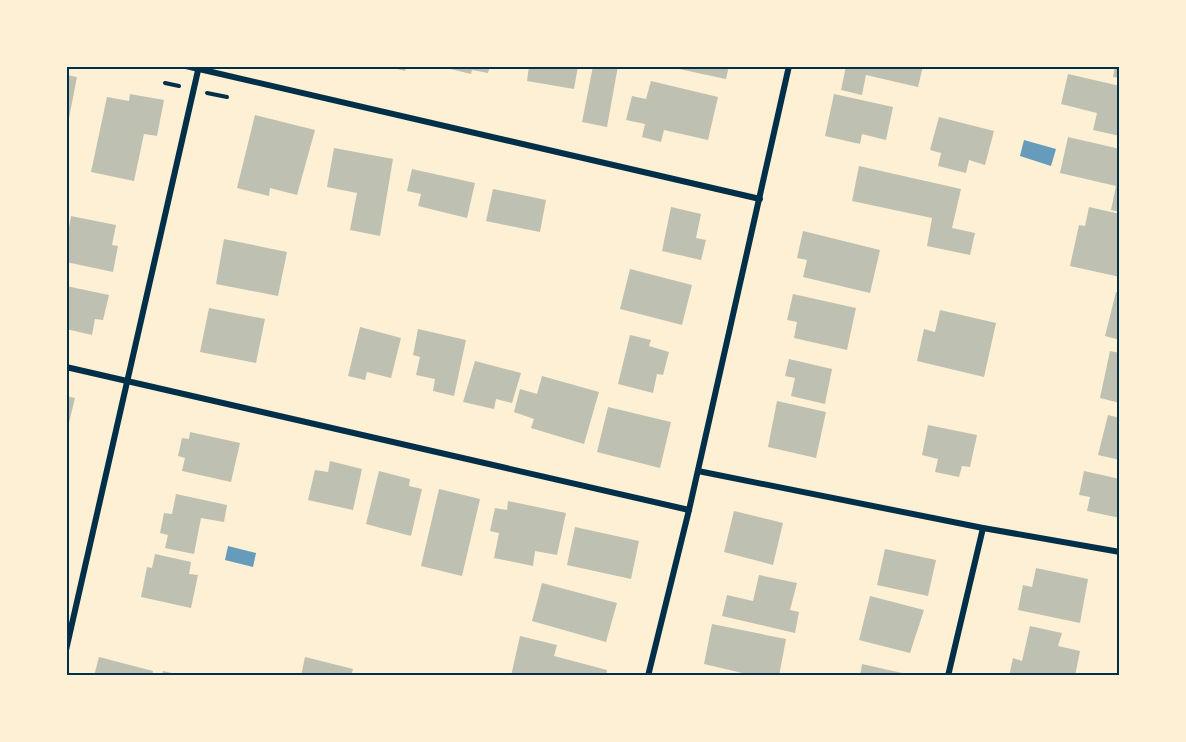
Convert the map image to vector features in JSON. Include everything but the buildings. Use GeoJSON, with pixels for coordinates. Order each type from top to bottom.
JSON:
{"type":"FeatureCollection","features":[{"type":"Feature","properties":{"kind":"street"},"geometry":{"type":"LineString","coordinates":[[186,66],[760,199]]}},
{"type":"Feature","properties":{"kind":"street"},"geometry":{"type":"LineString","coordinates":[[648,676],[689,510],[789,66]]}},
{"type":"Feature","properties":{"kind":"street"},"geometry":{"type":"LineString","coordinates":[[66,650],[129,382],[198,67]]}},
{"type":"Feature","properties":{"kind":"street"},"geometry":{"type":"LineString","coordinates":[[66,368],[689,510]]}},
{"type":"Feature","properties":{"kind":"street"},"geometry":{"type":"LineString","coordinates":[[698,471],[983,528],[1120,552]]}},
{"type":"Feature","properties":{"kind":"street"},"geometry":{"type":"LineString","coordinates":[[948,676],[983,528]]}},
{"type":"Feature","properties":{"kind":"water"},"geometry":{"type":"Polygon","coordinates":[[[1024,140],[1056,149],[1051,166],[1020,156],[1024,140]]]}},
{"type":"Feature","properties":{"kind":"water"},"geometry":{"type":"Polygon","coordinates":[[[228,546],[256,553],[253,567],[225,560],[228,546]]]}}]}
